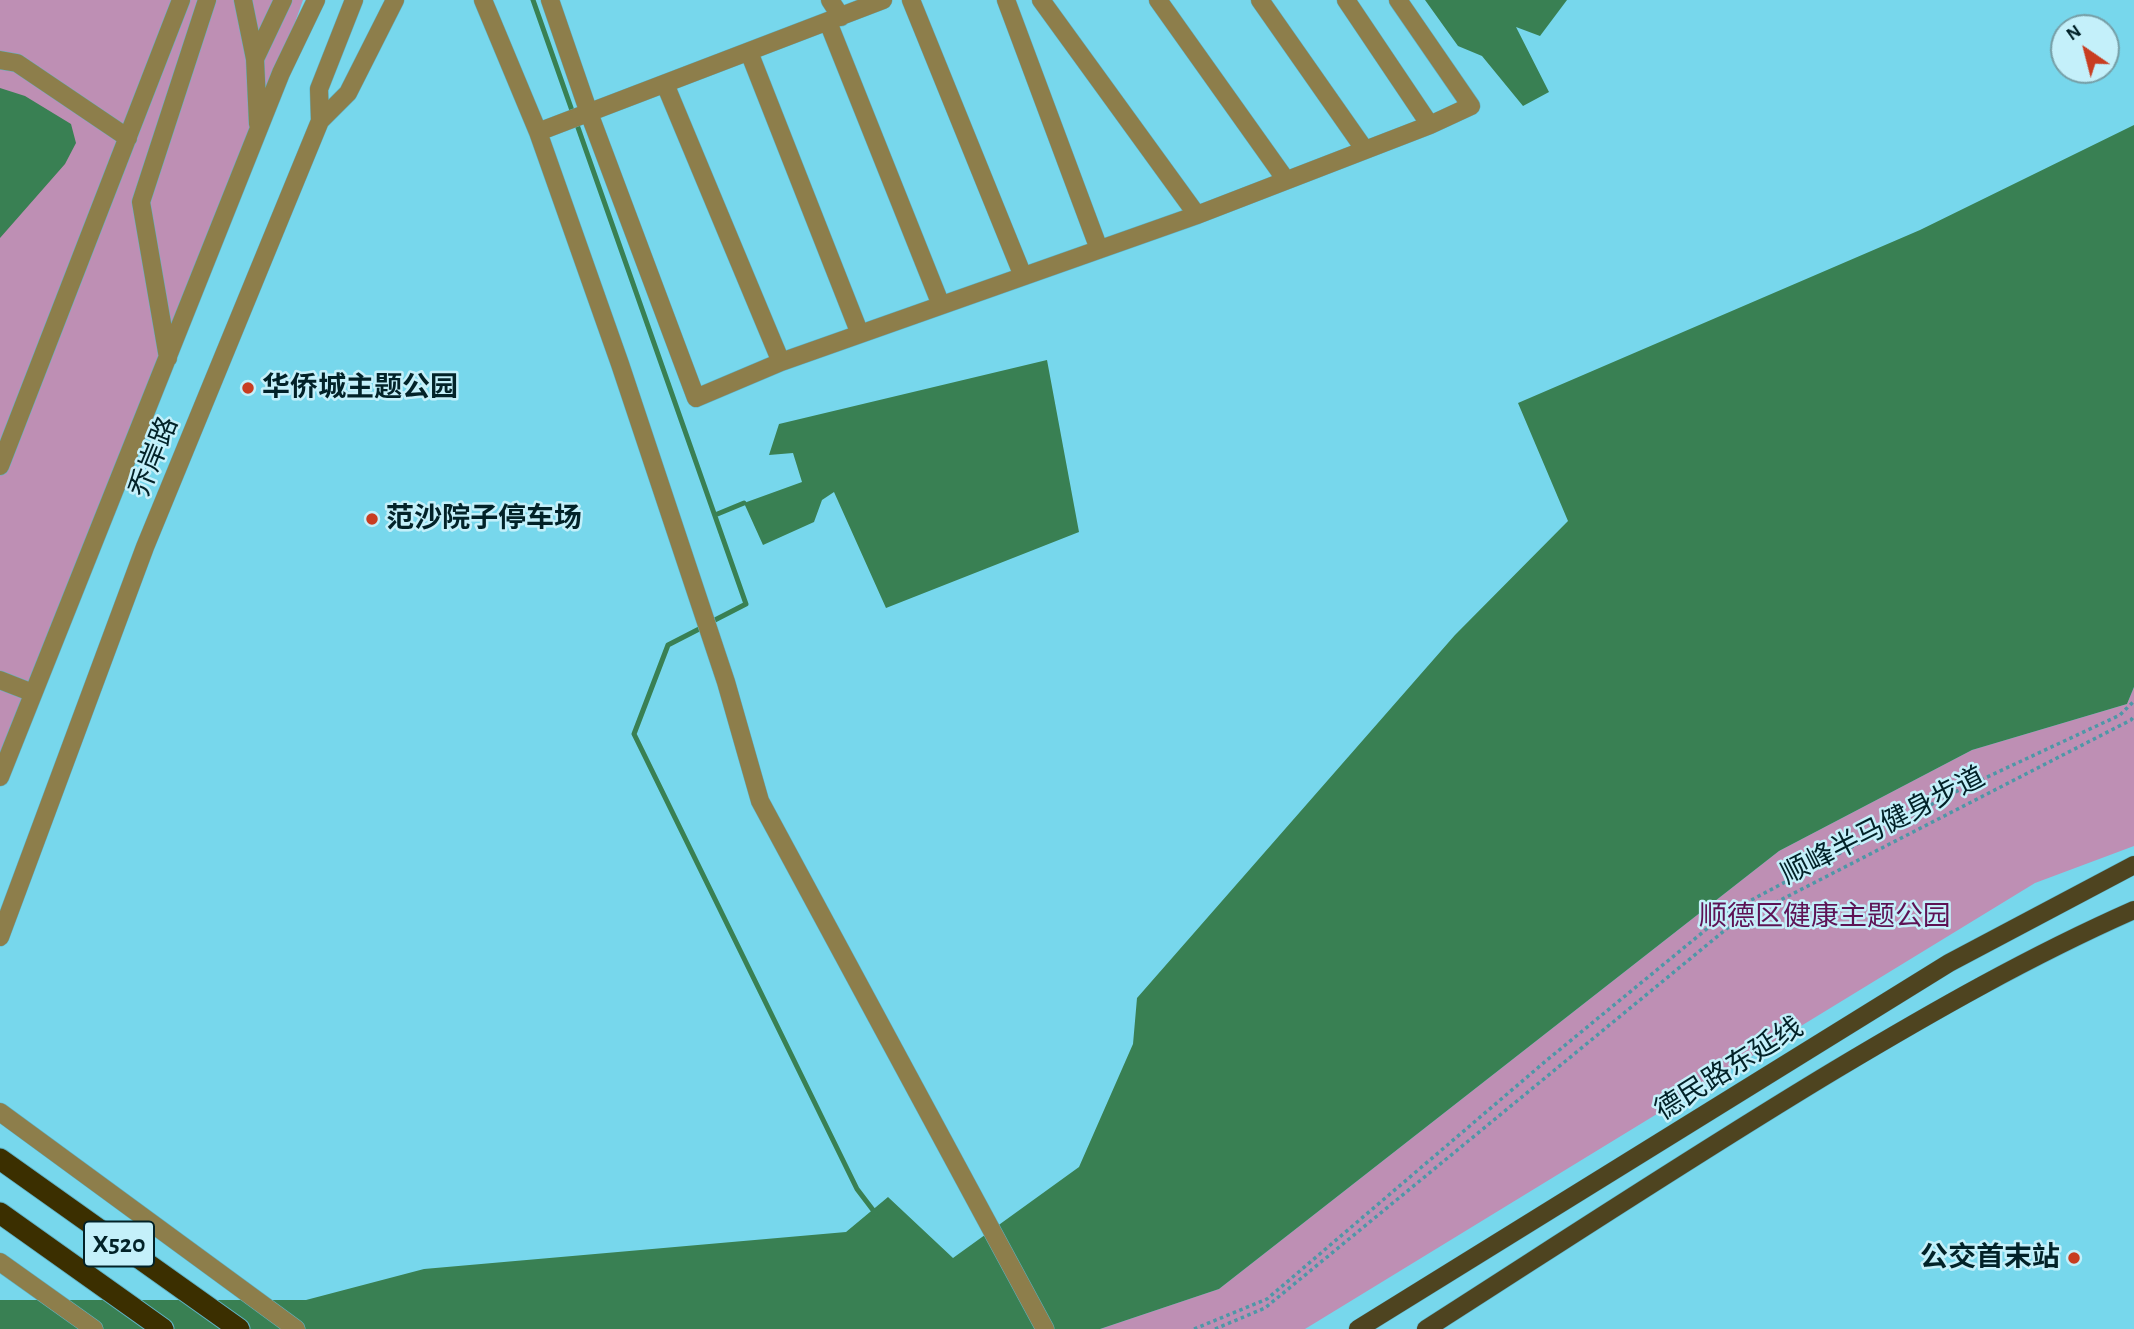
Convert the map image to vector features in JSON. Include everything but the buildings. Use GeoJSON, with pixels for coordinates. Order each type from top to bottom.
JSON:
{"type":"FeatureCollection","features":[{"type":"Feature","properties":{"kind":"highway","name":"X520"},"geometry":{"type":"LineString","coordinates":[[0,1159],[239,1329]]}},
{"type":"Feature","properties":{"kind":"highway","name":"X520"},"geometry":{"type":"LineString","coordinates":[[0,1213],[163,1329]]}},
{"type":"Feature","properties":{"kind":"main road","name":"德民路东延线"},"geometry":{"type":"LineString","coordinates":[[1359,1329],[1949,962],[2134,865]]}},
{"type":"Feature","properties":{"kind":"main road","name":"德民路东延线"},"geometry":{"type":"LineString","coordinates":[[1426,1329],[1768,1110],[1921,1018],[2070,938],[2134,909]]}},
{"type":"Feature","properties":{"kind":"street"},"geometry":{"type":"LineString","coordinates":[[0,466],[181,0]]}},
{"type":"Feature","properties":{"kind":"street"},"geometry":{"type":"LineString","coordinates":[[168,358],[141,202],[207,0]]}},
{"type":"Feature","properties":{"kind":"street"},"geometry":{"type":"LineString","coordinates":[[243,0],[255,59],[258,132]]}},
{"type":"Feature","properties":{"kind":"street"},"geometry":{"type":"LineString","coordinates":[[255,59],[283,0]]}},
{"type":"Feature","properties":{"kind":"street","name":"乔岸路"},"geometry":{"type":"LineString","coordinates":[[0,777],[281,73],[316,0]]}},
{"type":"Feature","properties":{"kind":"street","name":"乔岸路"},"geometry":{"type":"LineString","coordinates":[[0,937],[145,547],[320,121],[319,89],[354,0]]}},
{"type":"Feature","properties":{"kind":"street"},"geometry":{"type":"LineString","coordinates":[[320,121],[348,93],[395,0]]}},
{"type":"Feature","properties":{"kind":"street"},"geometry":{"type":"LineString","coordinates":[[483,0],[545,129],[726,682],[760,802],[1045,1329]]}},
{"type":"Feature","properties":{"kind":"street"},"geometry":{"type":"LineString","coordinates":[[550,0],[589,113],[696,398],[781,362],[1197,215],[1430,125],[1471,106],[1398,0]]}},
{"type":"Feature","properties":{"kind":"street"},"geometry":{"type":"LineString","coordinates":[[830,0],[834,20],[941,305]]}},
{"type":"Feature","properties":{"kind":"street"},"geometry":{"type":"LineString","coordinates":[[545,129],[883,0]]}},
{"type":"Feature","properties":{"kind":"street"},"geometry":{"type":"LineString","coordinates":[[911,0],[1023,276]]}},
{"type":"Feature","properties":{"kind":"street"},"geometry":{"type":"LineString","coordinates":[[1006,0],[1099,249]]}},
{"type":"Feature","properties":{"kind":"street"},"geometry":{"type":"LineString","coordinates":[[1041,0],[1197,215]]}},
{"type":"Feature","properties":{"kind":"street"},"geometry":{"type":"LineString","coordinates":[[1158,0],[1286,180]]}},
{"type":"Feature","properties":{"kind":"street"},"geometry":{"type":"LineString","coordinates":[[1260,0],[1365,150]]}},
{"type":"Feature","properties":{"kind":"street"},"geometry":{"type":"LineString","coordinates":[[1346,0],[1430,125]]}},
{"type":"Feature","properties":{"kind":"street"},"geometry":{"type":"LineString","coordinates":[[749,52],[860,334]]}},
{"type":"Feature","properties":{"kind":"street"},"geometry":{"type":"LineString","coordinates":[[0,60],[17,63],[128,138]]}},
{"type":"Feature","properties":{"kind":"street"},"geometry":{"type":"LineString","coordinates":[[665,84],[781,362]]}},
{"type":"Feature","properties":{"kind":"street"},"geometry":{"type":"LineString","coordinates":[[0,680],[33,693]]}},
{"type":"Feature","properties":{"kind":"street"},"geometry":{"type":"LineString","coordinates":[[0,1105],[15,1123]]}},
{"type":"Feature","properties":{"kind":"street"},"geometry":{"type":"LineString","coordinates":[[0,1112],[296,1329]]}},
{"type":"Feature","properties":{"kind":"street"},"geometry":{"type":"LineString","coordinates":[[0,1262],[94,1329]]}},
{"type":"Feature","properties":{"kind":"path"},"geometry":{"type":"LineString","coordinates":[[1194,1329],[1267,1299],[1547,1060],[1725,914],[1955,792],[2120,715],[2134,701]]}},
{"type":"Feature","properties":{"kind":"path","name":"顺峰半马健身步道"},"geometry":{"type":"LineString","coordinates":[[1215,1329],[1265,1308],[1730,926],[2131,720],[2134,716]]}},
{"type":"Feature","properties":{"kind":"green space"},"geometry":{"type":"Polygon","coordinates":[[[0,0],[303,0],[241,175],[0,765],[0,0]]]}},
{"type":"Feature","properties":{"kind":"green space","name":"顺德区健康主题公园"},"geometry":{"type":"Polygon","coordinates":[[[2134,687],[2134,846],[2035,883],[1305,1329],[1100,1329],[1219,1289],[1779,851],[1972,750],[2127,704],[2134,687]]]}},
{"type":"Feature","properties":{"kind":"shaded area"},"geometry":{"type":"Polygon","coordinates":[[[1425,0],[1567,0],[1540,36],[1516,27],[1549,92],[1523,106],[1482,56],[1458,46],[1425,0]]]}},
{"type":"Feature","properties":{"kind":"shaded area"},"geometry":{"type":"Polygon","coordinates":[[[0,88],[25,96],[71,124],[76,143],[65,164],[0,238],[0,88]]]}},
{"type":"Feature","properties":{"kind":"shaded area"},"geometry":{"type":"Polygon","coordinates":[[[2134,125],[2134,687],[2127,704],[1972,750],[1779,851],[1219,1289],[1100,1329],[0,1329],[0,1300],[306,1300],[424,1269],[846,1232],[888,1197],[953,1258],[1079,1167],[1133,1044],[1137,998],[1455,635],[1568,521],[1518,403],[1920,230],[2134,125]]]}},
{"type":"Feature","properties":{"kind":"shaded area"},"geometry":{"type":"Polygon","coordinates":[[[1047,360],[1079,532],[886,608],[834,492],[822,500],[814,522],[763,545],[744,503],[802,482],[793,453],[769,455],[779,424],[1047,360]]]}},
{"type":"Feature","properties":{"kind":"waterway"},"geometry":{"type":"LineString","coordinates":[[533,0],[746,604],[711,622]]}},
{"type":"Feature","properties":{"kind":"waterway"},"geometry":{"type":"LineString","coordinates":[[715,515],[744,503]]}},
{"type":"Feature","properties":{"kind":"waterway"},"geometry":{"type":"LineString","coordinates":[[703,627],[668,645],[634,734],[857,1189],[876,1214]]}},
{"type":"Feature","properties":{"kind":"place","name":"华侨城主题公园"},"geometry":{"type":"Point","coordinates":[248,388]}},
{"type":"Feature","properties":{"kind":"place","name":"范沙院子停车场"},"geometry":{"type":"Point","coordinates":[372,519]}},
{"type":"Feature","properties":{"kind":"place","name":"公交首末站"},"geometry":{"type":"Point","coordinates":[2074,1258]}}]}
